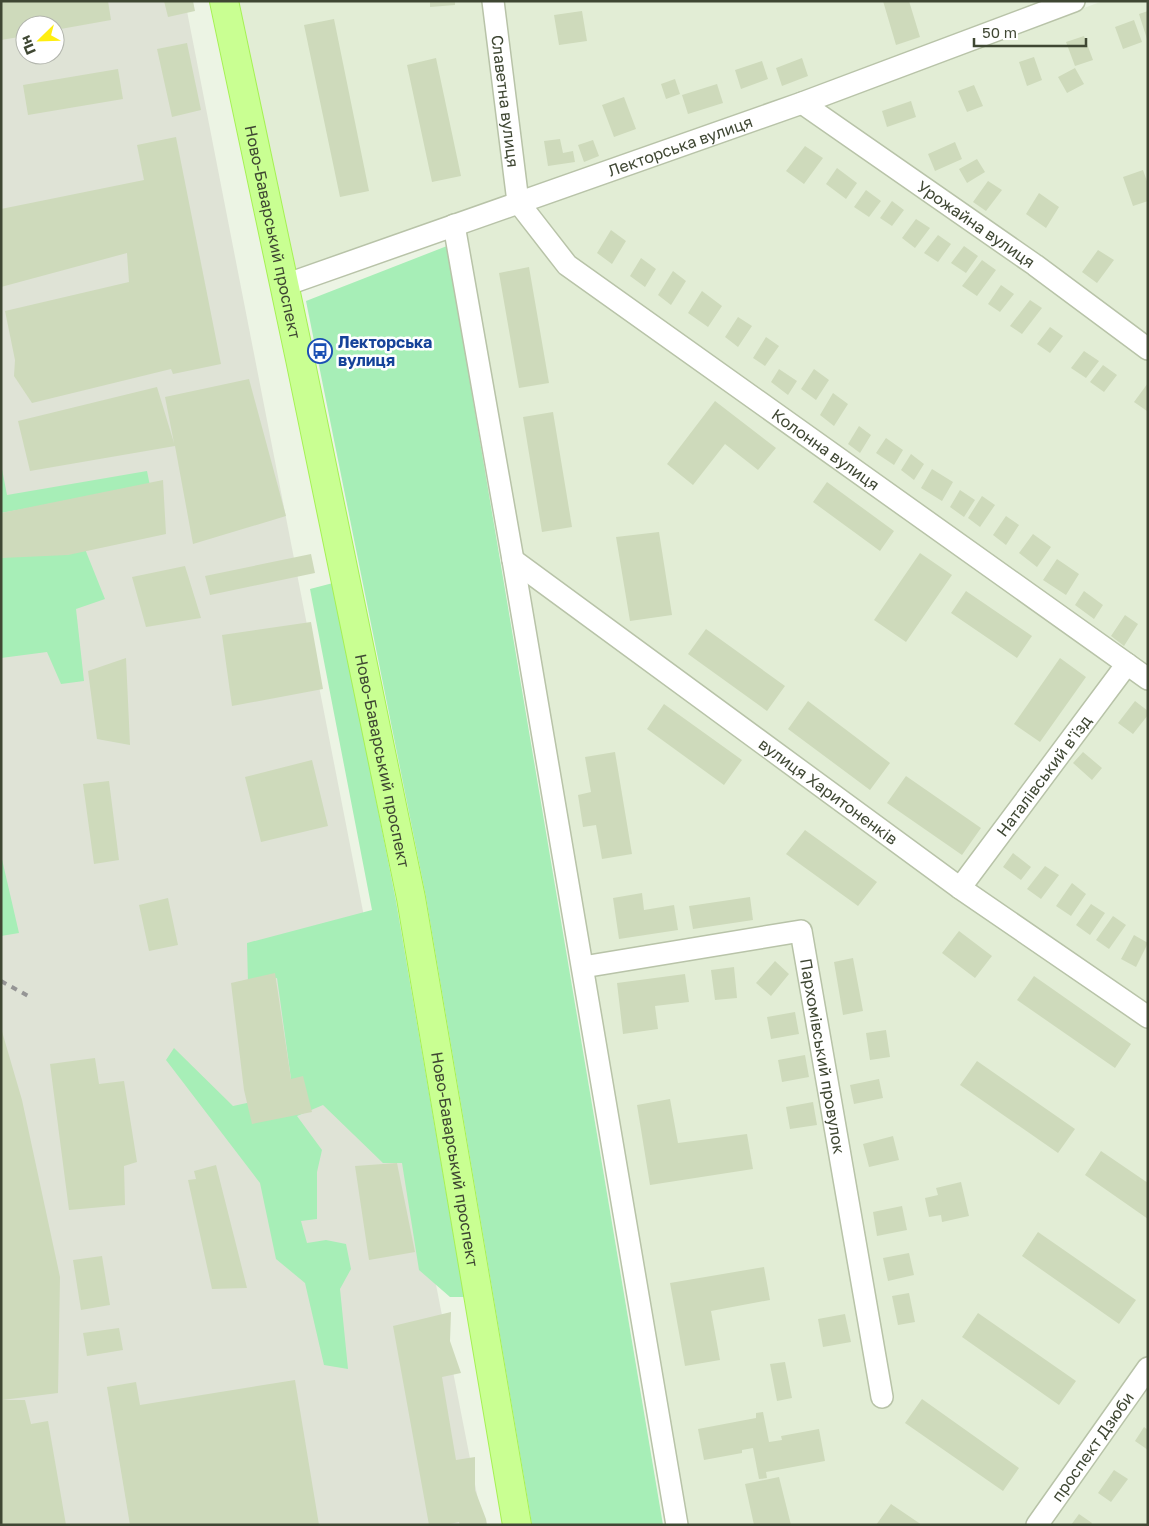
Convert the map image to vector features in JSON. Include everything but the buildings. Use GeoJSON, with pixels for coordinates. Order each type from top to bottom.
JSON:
{"type":"FeatureCollection","features":[{"type":"Feature","properties":{"kind":"main road","name":"Ново-Баварський проспект"},"geometry":{"type":"LineString","coordinates":[[224,1],[285,285],[411,898],[516,1525]]}},
{"type":"Feature","properties":{"kind":"street","name":"Славетна вулиця"},"geometry":{"type":"LineString","coordinates":[[493,1],[518,202]]}},
{"type":"Feature","properties":{"kind":"street","name":"Лекторська вулиця"},"geometry":{"type":"LineString","coordinates":[[285,285],[802,103],[1074,1]]}},
{"type":"Feature","properties":{"kind":"street","name":"Урожайна вулиця"},"geometry":{"type":"LineString","coordinates":[[802,103],[1035,265],[1148,348]]}},
{"type":"Feature","properties":{"kind":"street","name":"Колонна вулиця"},"geometry":{"type":"LineString","coordinates":[[518,202],[567,264],[1148,679]]}},
{"type":"Feature","properties":{"kind":"street"},"geometry":{"type":"LineString","coordinates":[[454,225],[583,966],[677,1525]]}},
{"type":"Feature","properties":{"kind":"street","name":"вулиця Харитоненків"},"geometry":{"type":"LineString","coordinates":[[513,560],[960,888],[1148,1017]]}},
{"type":"Feature","properties":{"kind":"street","name":"Наталівський в'їзд"},"geometry":{"type":"LineString","coordinates":[[960,888],[1127,664]]}},
{"type":"Feature","properties":{"kind":"street","name":"Пархомівський провулок"},"geometry":{"type":"LineString","coordinates":[[583,966],[801,932],[882,1397]]}},
{"type":"Feature","properties":{"kind":"street","name":"проспект Дзюби"},"geometry":{"type":"LineString","coordinates":[[1037,1525],[1148,1368]]}},
{"type":"Feature","properties":{"kind":"shaded area"},"geometry":{"type":"Polygon","coordinates":[[[1,1],[185,1],[483,1525],[1,1525],[1,1]]]}},
{"type":"Feature","properties":{"kind":"shaded area"},"geometry":{"type":"Polygon","coordinates":[[[231,1],[1045,1],[289,278],[231,1]]]}},
{"type":"Feature","properties":{"kind":"shaded area"},"geometry":{"type":"Polygon","coordinates":[[[1103,1],[1148,1],[1148,1525],[689,1525],[613,1106],[464,235],[1103,1]]]}},
{"type":"Feature","properties":{"kind":"green space"},"geometry":{"type":"Polygon","coordinates":[[[447,246],[663,1525],[532,1525],[426,897],[306,301],[447,246]]]}},
{"type":"Feature","properties":{"kind":"green space"},"geometry":{"type":"Polygon","coordinates":[[[1,464],[7,495],[147,471],[150,486],[1,513],[1,464]]]}},
{"type":"Feature","properties":{"kind":"green space"},"geometry":{"type":"Polygon","coordinates":[[[83,544],[105,599],[76,609],[84,681],[61,684],[47,652],[1,658],[1,558],[83,544]]]}},
{"type":"Feature","properties":{"kind":"green space"},"geometry":{"type":"Polygon","coordinates":[[[333,583],[396,901],[464,1297],[450,1297],[419,1270],[402,1163],[383,1163],[323,1105],[297,1116],[322,1150],[317,1172],[317,1219],[301,1221],[307,1243],[326,1240],[346,1244],[351,1269],[340,1289],[348,1369],[324,1365],[305,1283],[276,1259],[260,1183],[166,1060],[174,1048],[233,1106],[293,1093],[277,978],[248,984],[247,943],[372,910],[310,589],[333,583]]]}},
{"type":"Feature","properties":{"kind":"green space"},"geometry":{"type":"Polygon","coordinates":[[[1,855],[19,933],[1,936],[1,855]]]}},
{"type":"Feature","properties":{"kind":"railway"},"geometry":{"type":"LineString","coordinates":[[1,981],[32,998]]}},
{"type":"Feature","properties":{"kind":"place","name":"Лекторська вулиця"},"geometry":{"type":"Point","coordinates":[320,351]}}]}
